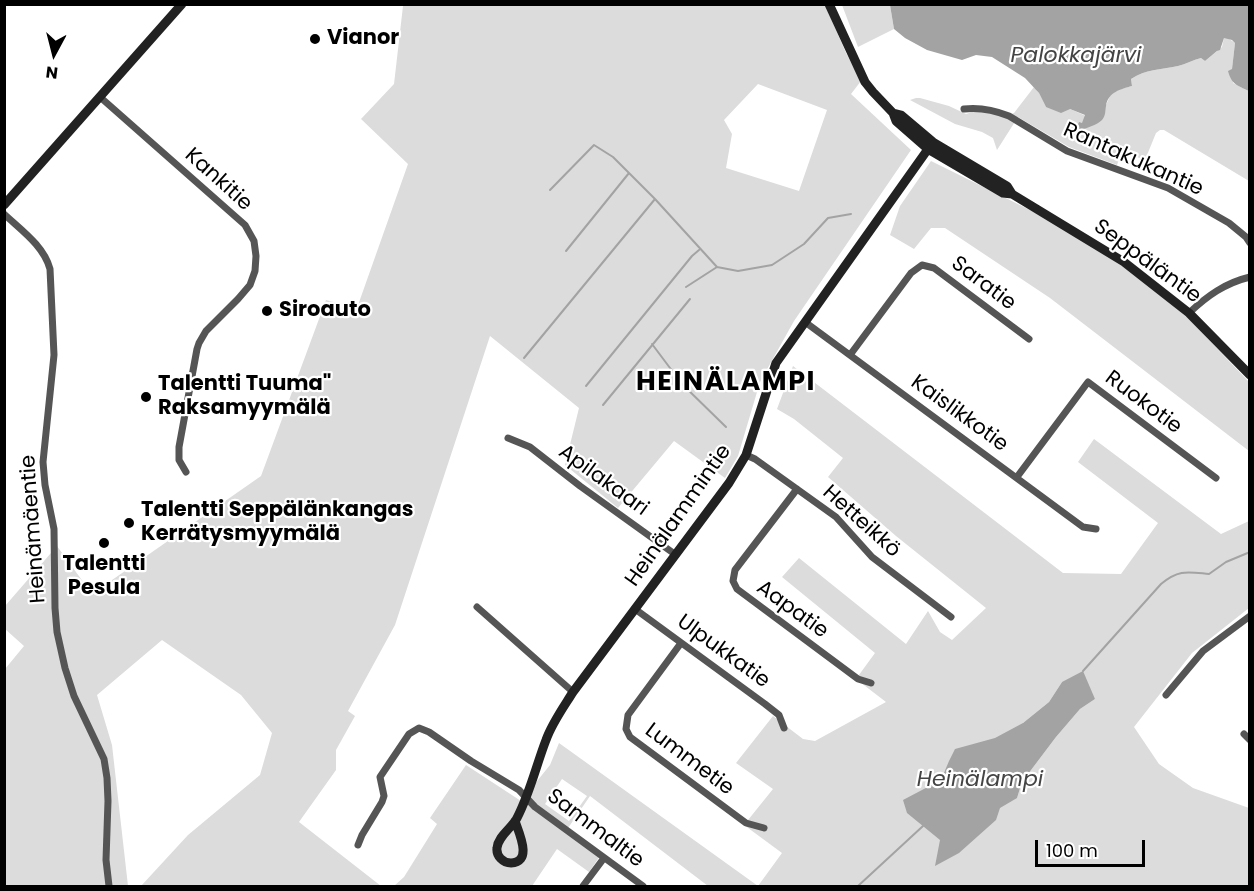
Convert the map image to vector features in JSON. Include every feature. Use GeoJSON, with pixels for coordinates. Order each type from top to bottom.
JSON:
{"type":"FeatureCollection","features":[{"type":"Feature","properties":{"kind":"street"},"geometry":{"type":"LineString","coordinates":[[4,205],[182,4]]}},
{"type":"Feature","properties":{"kind":"street","name":"Seppäläntie"},"geometry":{"type":"LineString","coordinates":[[829,4],[865,82],[893,113],[896,121],[1003,193],[1012,194],[1124,262],[1188,313],[1250,375]]}},
{"type":"Feature","properties":{"kind":"street","name":"Kankitie"},"geometry":{"type":"LineString","coordinates":[[100,98],[246,225],[254,241],[255,271],[250,285],[206,331],[197,349],[179,447],[179,460],[186,472]]}},
{"type":"Feature","properties":{"kind":"street","name":"Rantakukantie"},"geometry":{"type":"LineString","coordinates":[[964,110],[975,108],[1000,112],[1067,151],[1168,188],[1228,224],[1246,237],[1250,243]]}},
{"type":"Feature","properties":{"kind":"street","name":"Heinälammintie"},"geometry":{"type":"LineString","coordinates":[[515,821],[527,797],[552,726],[573,692],[729,483],[746,455],[777,363],[930,146]]}},
{"type":"Feature","properties":{"kind":"street","name":"Heinämäentie"},"geometry":{"type":"LineString","coordinates":[[4,214],[42,251],[50,269],[54,355],[43,462],[54,529],[57,632],[74,696],[104,759],[108,801],[106,860],[109,886]]}},
{"type":"Feature","properties":{"kind":"street","name":"Saratie"},"geometry":{"type":"LineString","coordinates":[[850,355],[911,273],[922,265],[934,268],[1029,339]]}},
{"type":"Feature","properties":{"kind":"street"},"geometry":{"type":"LineString","coordinates":[[1188,313],[1222,286],[1250,277]]}},
{"type":"Feature","properties":{"kind":"street","name":"Kaislikkotie"},"geometry":{"type":"LineString","coordinates":[[805,322],[1083,527],[1096,529]]}},
{"type":"Feature","properties":{"kind":"street","name":"Ruokotie"},"geometry":{"type":"LineString","coordinates":[[1017,477],[1089,382],[1216,478]]}},
{"type":"Feature","properties":{"kind":"street","name":"Apilakaari"},"geometry":{"type":"LineString","coordinates":[[508,438],[530,447],[676,555]]}},
{"type":"Feature","properties":{"kind":"street","name":"Hetteikkö"},"geometry":{"type":"LineString","coordinates":[[746,455],[755,459],[836,517],[872,557],[951,617]]}},
{"type":"Feature","properties":{"kind":"street","name":"Aapatie"},"geometry":{"type":"LineString","coordinates":[[797,489],[735,570],[733,581],[736,590],[858,679],[871,683]]}},
{"type":"Feature","properties":{"kind":"street"},"geometry":{"type":"LineString","coordinates":[[477,607],[573,692]]}},
{"type":"Feature","properties":{"kind":"street","name":"Ulpukkatie"},"geometry":{"type":"LineString","coordinates":[[635,609],[779,715],[784,728]]}},
{"type":"Feature","properties":{"kind":"street"},"geometry":{"type":"LineString","coordinates":[[1166,695],[1203,651],[1250,616]]}},
{"type":"Feature","properties":{"kind":"street","name":"Lummetie"},"geometry":{"type":"LineString","coordinates":[[681,643],[627,715],[626,729],[630,737],[747,823],[764,828]]}},
{"type":"Feature","properties":{"kind":"street","name":"Sammaltie"},"geometry":{"type":"LineString","coordinates":[[358,845],[384,796],[380,777],[409,734],[419,728],[429,732],[519,790],[535,807],[643,886]]}},
{"type":"Feature","properties":{"kind":"street"},"geometry":{"type":"LineString","coordinates":[[1244,734],[1250,740]]}},
{"type":"Feature","properties":{"kind":"street"},"geometry":{"type":"LineString","coordinates":[[583,886],[604,858]]}},
{"type":"Feature","properties":{"kind":"shaded area"},"geometry":{"type":"Polygon","coordinates":[[[405,4],[825,5],[861,81],[851,94],[911,150],[794,321],[760,382],[738,456],[725,478],[674,441],[618,508],[565,465],[579,408],[490,336],[395,625],[348,711],[355,716],[336,750],[336,770],[299,822],[381,886],[141,886],[188,835],[260,775],[272,733],[241,695],[162,640],[97,695],[112,745],[128,886],[5,886],[5,669],[24,646],[5,629],[5,606],[57,546],[92,594],[261,476],[326,300],[357,308],[408,164],[361,119],[394,84],[405,4]],[[758,84],[724,120],[732,134],[726,168],[799,191],[827,110],[758,84]]]}},
{"type":"Feature","properties":{"kind":"shaded area"},"geometry":{"type":"Polygon","coordinates":[[[842,5],[890,5],[894,29],[858,47],[842,5]]]}},
{"type":"Feature","properties":{"kind":"shaded area"},"geometry":{"type":"Polygon","coordinates":[[[1224,38],[1235,43],[1233,83],[1249,91],[1249,181],[1164,130],[1156,133],[1145,160],[1123,155],[1117,165],[1069,147],[1018,117],[997,150],[993,138],[982,132],[955,124],[910,100],[920,98],[949,106],[966,114],[979,110],[1006,116],[1014,113],[1034,87],[1046,107],[1070,109],[1086,116],[1079,131],[1106,105],[1114,91],[1132,86],[1131,79],[1148,72],[1178,66],[1201,58],[1205,61],[1222,47],[1224,38]]]}},
{"type":"Feature","properties":{"kind":"shaded area"},"geometry":{"type":"Polygon","coordinates":[[[931,161],[1038,214],[1102,252],[1158,291],[1193,323],[1249,382],[1249,451],[1050,298],[945,228],[931,228],[914,249],[890,235],[900,206],[931,161]]]}},
{"type":"Feature","properties":{"kind":"shaded area"},"geometry":{"type":"Polygon","coordinates":[[[793,366],[1063,573],[1121,574],[1158,523],[1078,462],[1094,439],[1221,534],[1249,521],[1249,608],[1192,653],[1134,727],[1159,764],[1193,788],[1249,808],[1249,886],[758,886],[782,853],[744,825],[773,789],[736,763],[773,716],[803,739],[815,741],[886,702],[856,679],[875,653],[782,577],[799,558],[906,644],[928,611],[940,632],[952,640],[986,608],[896,536],[828,477],[843,458],[794,419],[777,409],[793,366]],[[1062,682],[1049,702],[1023,723],[1017,798],[1022,782],[1056,737],[1080,709],[1095,699],[1062,682]]]}},
{"type":"Feature","properties":{"kind":"shaded area"},"geometry":{"type":"Polygon","coordinates":[[[559,743],[758,886],[708,886],[590,796],[566,831],[600,856],[589,872],[557,849],[532,886],[394,886],[404,877],[437,824],[430,818],[466,765],[521,801],[550,765],[559,743]],[[562,779],[545,804],[569,821],[587,796],[562,779]]]}},
{"type":"Feature","properties":{"kind":"water","name":"Palokkajärvi"},"geometry":{"type":"Polygon","coordinates":[[[890,5],[1249,5],[1249,91],[1231,79],[1228,71],[1232,69],[1235,43],[1224,38],[1220,50],[1205,61],[1201,58],[1178,66],[1148,72],[1131,79],[1132,86],[1109,97],[1102,120],[1079,131],[1077,127],[1079,122],[1082,123],[1085,115],[1070,109],[1061,113],[1046,107],[1039,93],[1025,78],[992,57],[976,55],[962,60],[927,50],[905,38],[894,29],[890,5]]]}},
{"type":"Feature","properties":{"kind":"water","name":"Heinälampi"},"geometry":{"type":"Polygon","coordinates":[[[1083,671],[1095,699],[1080,709],[1056,737],[1022,782],[1017,798],[1000,808],[996,820],[959,853],[935,866],[940,840],[907,813],[903,800],[941,780],[955,749],[995,738],[1023,723],[1049,702],[1062,682],[1083,671]]]}},
{"type":"Feature","properties":{"kind":"waterway"},"geometry":{"type":"LineString","coordinates":[[550,190],[594,145],[613,157],[717,267],[738,271],[772,265],[804,244],[828,218],[851,214]]}},
{"type":"Feature","properties":{"kind":"waterway"},"geometry":{"type":"LineString","coordinates":[[566,251],[629,173]]}},
{"type":"Feature","properties":{"kind":"waterway"},"geometry":{"type":"LineString","coordinates":[[524,358],[655,199]]}},
{"type":"Feature","properties":{"kind":"waterway"},"geometry":{"type":"LineString","coordinates":[[586,386],[699,250]]}},
{"type":"Feature","properties":{"kind":"waterway"},"geometry":{"type":"LineString","coordinates":[[686,287],[717,267]]}},
{"type":"Feature","properties":{"kind":"waterway"},"geometry":{"type":"LineString","coordinates":[[603,405],[690,299]]}},
{"type":"Feature","properties":{"kind":"waterway"},"geometry":{"type":"LineString","coordinates":[[652,344],[682,384],[726,427]]}},
{"type":"Feature","properties":{"kind":"waterway"},"geometry":{"type":"LineString","coordinates":[[1083,671],[1167,579],[1184,573],[1209,574],[1226,562],[1250,552]]}},
{"type":"Feature","properties":{"kind":"waterway"},"geometry":{"type":"LineString","coordinates":[[858,886],[923,826]]}},
{"type":"Feature","properties":{"kind":"place","name":"Vianor"},"geometry":{"type":"Point","coordinates":[315,39]}},
{"type":"Feature","properties":{"kind":"place","name":"Siroauto"},"geometry":{"type":"Point","coordinates":[267,311]}},
{"type":"Feature","properties":{"kind":"place","name":"Talentti Tuuma\" Raksamyymälä"},"geometry":{"type":"Point","coordinates":[146,397]}},
{"type":"Feature","properties":{"kind":"place","name":"Talentti Seppälänkangas Kerrätysmyymälä"},"geometry":{"type":"Point","coordinates":[129,523]}},
{"type":"Feature","properties":{"kind":"place","name":"Talentti Pesula"},"geometry":{"type":"Point","coordinates":[104,543]}},
{"type":"Feature","properties":{"kind":"district","name":"HEINÄLAMPI"},"geometry":{"type":"Point","coordinates":[726,383]}}]}
